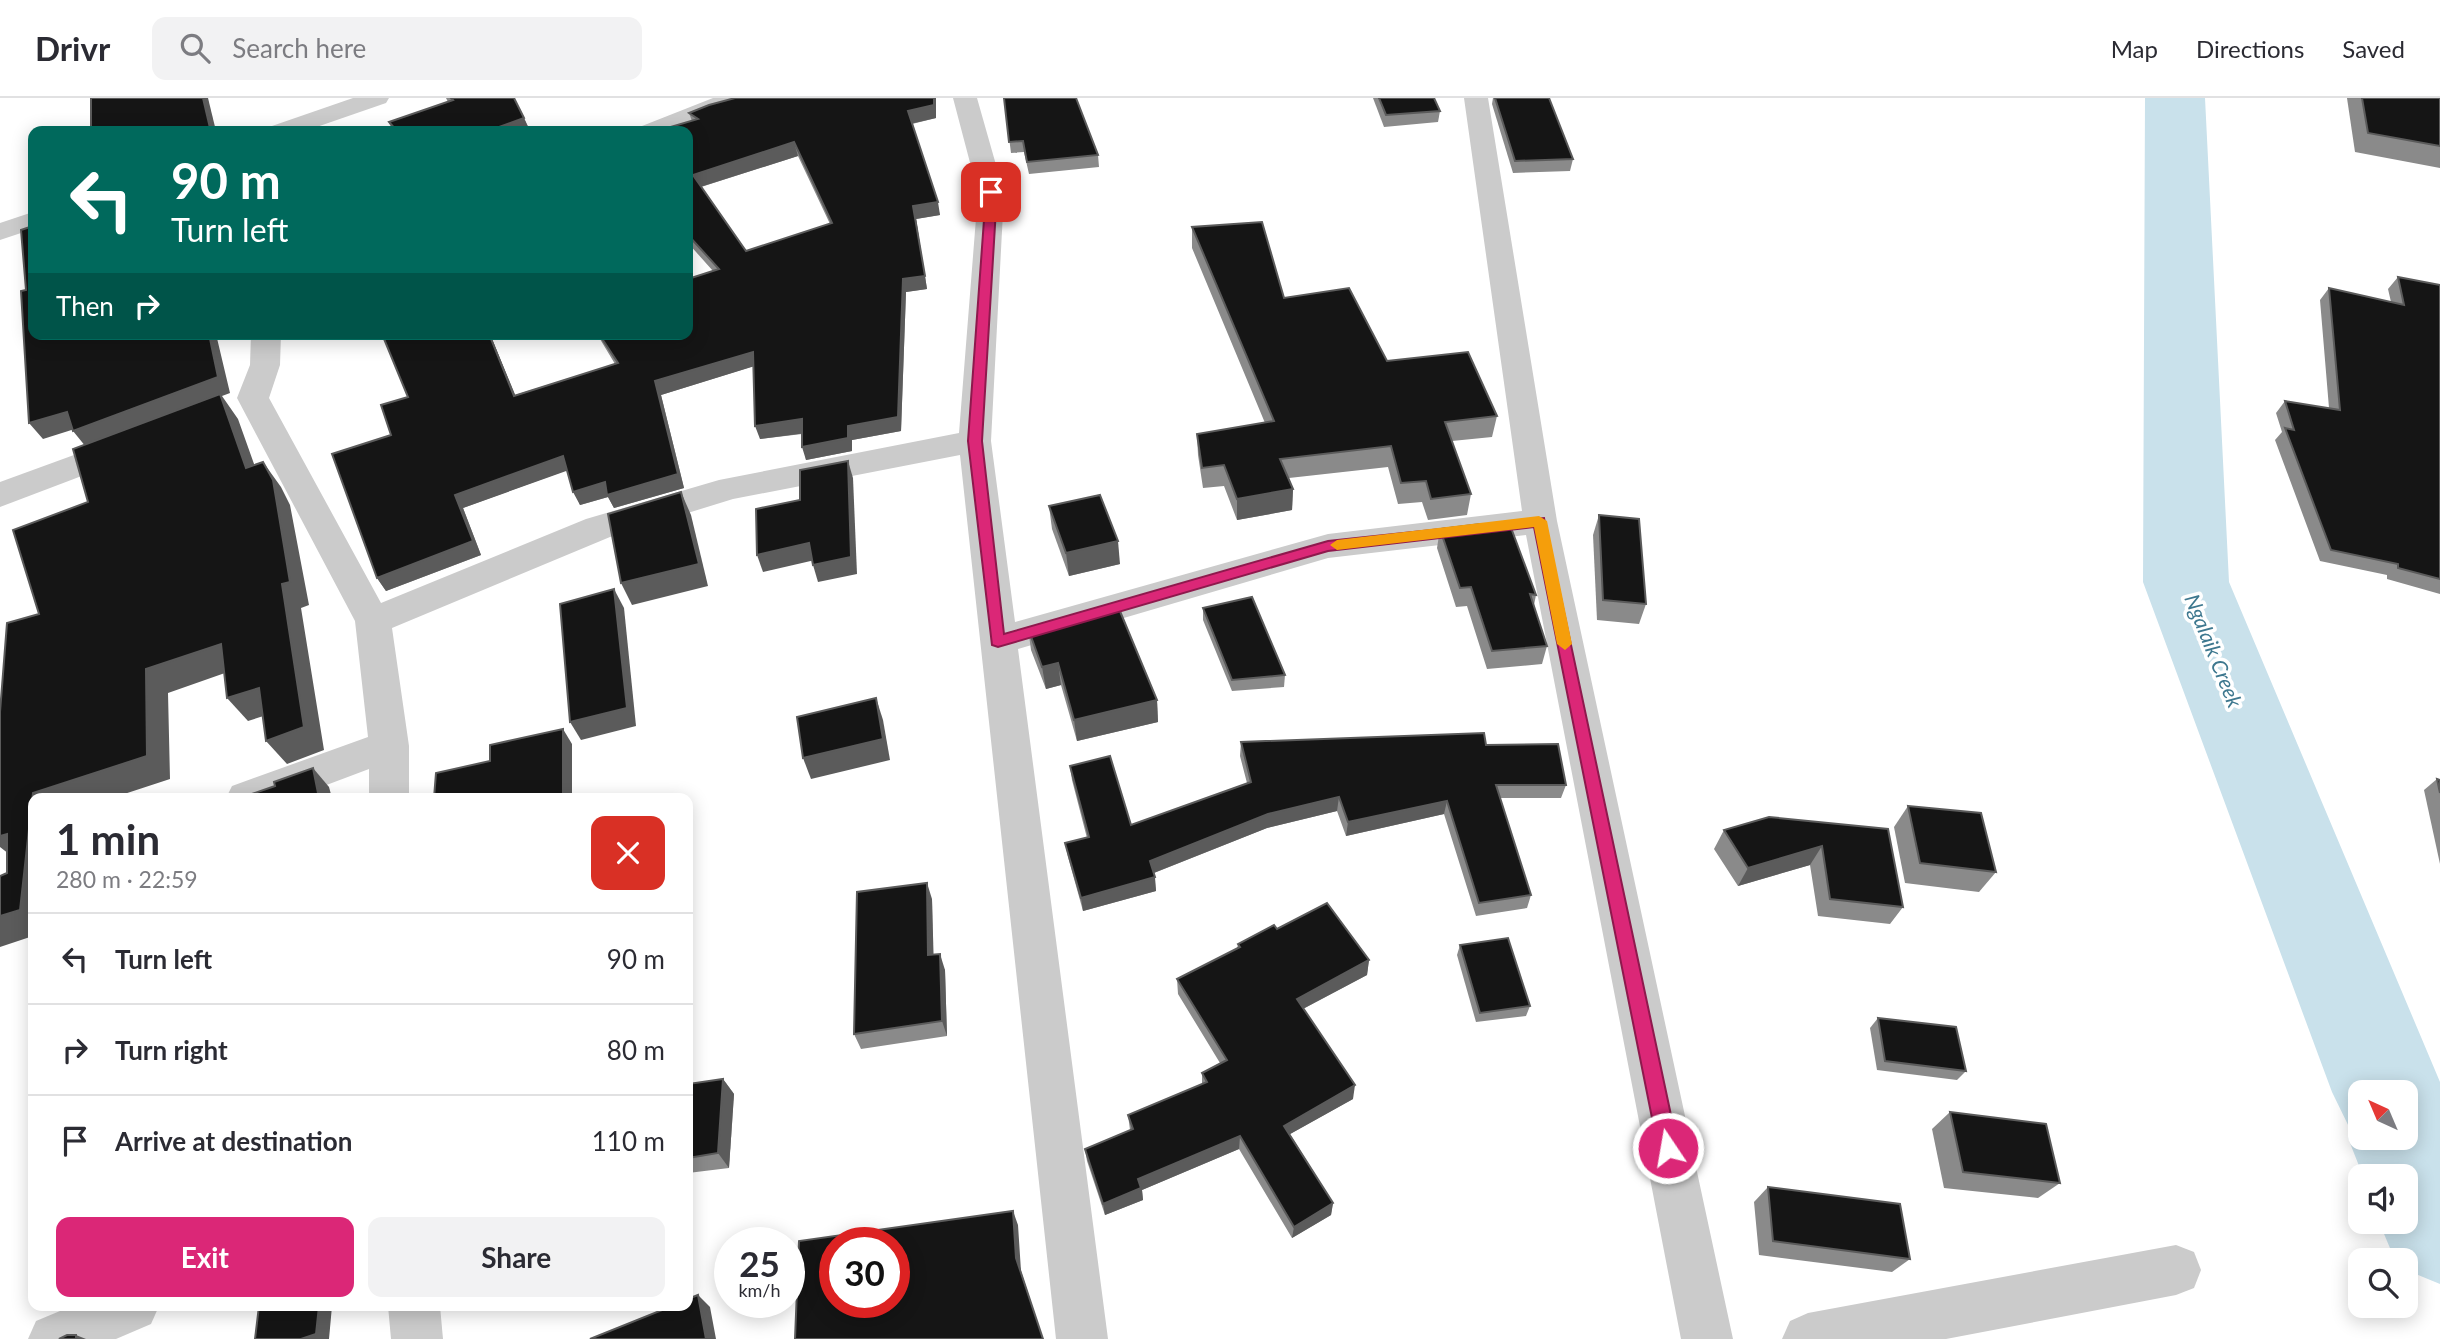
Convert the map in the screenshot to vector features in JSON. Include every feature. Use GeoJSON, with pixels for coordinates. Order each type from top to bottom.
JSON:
{"type":"FeatureCollection","features":[{"type":"Feature","properties":{"kind":"street"},"geometry":{"type":"LineString","coordinates":[[287,126],[316,98]]}},
{"type":"Feature","properties":{"kind":"street"},"geometry":{"type":"LineString","coordinates":[[296,126],[377,98]]}},
{"type":"Feature","properties":{"kind":"street"},"geometry":{"type":"LineString","coordinates":[[664,126],[735,98]]}},
{"type":"Feature","properties":{"kind":"street"},"geometry":{"type":"LineString","coordinates":[[965,98],[991,192],[975,441],[1082,1339]]}},
{"type":"Feature","properties":{"kind":"street"},"geometry":{"type":"LineString","coordinates":[[1476,98],[1539,521],[1707,1339]]}},
{"type":"Feature","properties":{"kind":"street"},"geometry":{"type":"LineString","coordinates":[[0,232],[28,222]]}},
{"type":"Feature","properties":{"kind":"street"},"geometry":{"type":"LineString","coordinates":[[266,340],[265,365],[241,403],[373,621],[389,746],[389,793]]}},
{"type":"Feature","properties":{"kind":"street"},"geometry":{"type":"LineString","coordinates":[[0,495],[152,437]]}},
{"type":"Feature","properties":{"kind":"street"},"geometry":{"type":"LineString","coordinates":[[373,621],[598,528],[704,496],[975,441]]}},
{"type":"Feature","properties":{"kind":"street"},"geometry":{"type":"LineString","coordinates":[[998,641],[1328,546],[1539,521]]}},
{"type":"Feature","properties":{"kind":"street"},"geometry":{"type":"LineString","coordinates":[[260,793],[389,746]]}},
{"type":"Feature","properties":{"kind":"street"},"geometry":{"type":"LineString","coordinates":[[1808,1339],[2176,1270]]}},
{"type":"Feature","properties":{"kind":"street"},"geometry":{"type":"LineString","coordinates":[[54,1339],[121,1311]]}},
{"type":"Feature","properties":{"kind":"street"},"geometry":{"type":"LineString","coordinates":[[414,1311],[417,1339]]}},
{"type":"Feature","properties":{"kind":"building"},"geometry":{"type":"Polygon","coordinates":[[[91,98],[203,98],[210,126],[91,126],[91,98]]]}},
{"type":"Feature","properties":{"kind":"building"},"geometry":{"type":"Polygon","coordinates":[[[451,98],[514,98],[524,118],[502,126],[393,126],[389,122],[453,100],[451,98]]]}},
{"type":"Feature","properties":{"kind":"building"},"geometry":{"type":"Polygon","coordinates":[[[735,98],[934,98],[934,105],[908,111],[938,202],[913,206],[925,276],[903,279],[898,417],[848,426],[848,438],[802,447],[802,419],[755,426],[753,352],[655,381],[678,474],[607,495],[605,482],[573,492],[563,456],[455,495],[473,541],[377,578],[332,454],[391,435],[381,405],[408,397],[384,340],[491,340],[514,396],[618,363],[603,340],[693,340],[693,277],[719,269],[693,240],[693,175],[693,126],[674,126],[698,119],[689,113],[735,98]],[[794,142],[693,175],[746,251],[832,223],[794,142]]]}},
{"type":"Feature","properties":{"kind":"building"},"geometry":{"type":"Polygon","coordinates":[[[1004,98],[1076,98],[1098,155],[1027,162],[1023,141],[1009,142],[1004,98]]]}},
{"type":"Feature","properties":{"kind":"building"},"geometry":{"type":"Polygon","coordinates":[[[1379,98],[1434,98],[1440,111],[1386,115],[1379,98]]]}},
{"type":"Feature","properties":{"kind":"building"},"geometry":{"type":"Polygon","coordinates":[[[1495,98],[1549,98],[1573,159],[1515,161],[1495,98]]]}},
{"type":"Feature","properties":{"kind":"building"},"geometry":{"type":"Polygon","coordinates":[[[2362,98],[2440,98],[2440,146],[2368,133],[2362,98]]]}},
{"type":"Feature","properties":{"kind":"building"},"geometry":{"type":"Polygon","coordinates":[[[1262,222],[1284,298],[1349,288],[1387,361],[1468,352],[1497,416],[1445,422],[1471,494],[1431,499],[1426,481],[1401,483],[1391,446],[1280,459],[1293,489],[1237,499],[1224,465],[1202,468],[1197,434],[1274,421],[1192,227],[1262,222]]]}},
{"type":"Feature","properties":{"kind":"building"},"geometry":{"type":"Polygon","coordinates":[[[28,228],[28,340],[210,340],[218,377],[73,431],[67,412],[29,423],[21,291],[26,290],[21,230],[28,228]]]}},
{"type":"Feature","properties":{"kind":"building"},"geometry":{"type":"Polygon","coordinates":[[[2398,277],[2440,285],[2440,579],[2398,568],[2398,564],[2331,550],[2285,428],[2294,430],[2285,401],[2340,410],[2329,288],[2404,305],[2398,277]]]}},
{"type":"Feature","properties":{"kind":"building"},"geometry":{"type":"Polygon","coordinates":[[[220,394],[246,468],[263,462],[273,480],[290,582],[282,584],[304,727],[266,741],[259,688],[227,698],[221,644],[146,669],[147,756],[28,793],[28,838],[20,910],[0,916],[0,876],[7,873],[7,834],[0,836],[0,712],[7,623],[39,614],[13,530],[88,502],[73,449],[220,394]]]}},
{"type":"Feature","properties":{"kind":"building"},"geometry":{"type":"Polygon","coordinates":[[[848,461],[851,557],[813,565],[809,543],[757,555],[756,509],[800,500],[800,470],[848,461]]]}},
{"type":"Feature","properties":{"kind":"building"},"geometry":{"type":"Polygon","coordinates":[[[681,492],[699,564],[621,583],[608,514],[681,492]]]}},
{"type":"Feature","properties":{"kind":"building"},"geometry":{"type":"Polygon","coordinates":[[[1100,495],[1118,541],[1066,553],[1049,506],[1100,495]]]}},
{"type":"Feature","properties":{"kind":"building"},"geometry":{"type":"Polygon","coordinates":[[[1599,515],[1639,519],[1646,604],[1603,600],[1599,515]]]}},
{"type":"Feature","properties":{"kind":"building"},"geometry":{"type":"Polygon","coordinates":[[[1480,524],[1481,528],[1510,525],[1536,595],[1530,594],[1547,646],[1492,651],[1471,587],[1460,588],[1440,529],[1480,524]]]}},
{"type":"Feature","properties":{"kind":"building"},"geometry":{"type":"Polygon","coordinates":[[[614,589],[627,708],[570,722],[560,604],[614,589]]]}},
{"type":"Feature","properties":{"kind":"building"},"geometry":{"type":"Polygon","coordinates":[[[1252,597],[1285,675],[1232,680],[1203,608],[1252,597]]]}},
{"type":"Feature","properties":{"kind":"building"},"geometry":{"type":"Polygon","coordinates":[[[1117,604],[1157,700],[1074,720],[1058,663],[1042,667],[1028,628],[1117,604]]]}},
{"type":"Feature","properties":{"kind":"building"},"geometry":{"type":"Polygon","coordinates":[[[876,698],[883,739],[803,758],[797,717],[876,698]]]}},
{"type":"Feature","properties":{"kind":"building"},"geometry":{"type":"Polygon","coordinates":[[[563,729],[563,793],[434,793],[436,773],[490,761],[490,745],[563,729]]]}},
{"type":"Feature","properties":{"kind":"building"},"geometry":{"type":"Polygon","coordinates":[[[1484,733],[1486,745],[1558,744],[1566,785],[1496,785],[1531,895],[1479,903],[1447,801],[1348,822],[1339,797],[1268,814],[1150,861],[1155,877],[1081,898],[1065,843],[1089,837],[1070,766],[1110,756],[1131,825],[1251,782],[1241,742],[1484,733]]]}},
{"type":"Feature","properties":{"kind":"building"},"geometry":{"type":"Polygon","coordinates":[[[313,768],[318,793],[255,793],[275,786],[274,782],[313,768]]]}},
{"type":"Feature","properties":{"kind":"building"},"geometry":{"type":"Polygon","coordinates":[[[1908,806],[1981,813],[1996,872],[1920,863],[1908,806]]]}},
{"type":"Feature","properties":{"kind":"building"},"geometry":{"type":"Polygon","coordinates":[[[1769,817],[1888,829],[1903,907],[1830,899],[1822,846],[1748,868],[1724,830],[1769,817]]]}},
{"type":"Feature","properties":{"kind":"building"},"geometry":{"type":"Polygon","coordinates":[[[927,883],[928,955],[940,954],[942,1021],[854,1034],[857,892],[927,883]]]}},
{"type":"Feature","properties":{"kind":"building"},"geometry":{"type":"Polygon","coordinates":[[[1327,903],[1369,960],[1297,999],[1355,1085],[1284,1126],[1333,1203],[1294,1227],[1240,1136],[1138,1179],[1141,1188],[1103,1204],[1085,1149],[1133,1129],[1128,1115],[1207,1082],[1202,1073],[1227,1060],[1177,979],[1240,947],[1238,944],[1274,925],[1277,929],[1327,903]]]}},
{"type":"Feature","properties":{"kind":"building"},"geometry":{"type":"Polygon","coordinates":[[[1508,938],[1530,1006],[1480,1013],[1460,945],[1508,938]]]}},
{"type":"Feature","properties":{"kind":"building"},"geometry":{"type":"Polygon","coordinates":[[[1878,1018],[1956,1027],[1966,1071],[1885,1061],[1878,1018]]]}},
{"type":"Feature","properties":{"kind":"building"},"geometry":{"type":"Polygon","coordinates":[[[723,1079],[718,1153],[693,1157],[693,1083],[723,1079]]]}},
{"type":"Feature","properties":{"kind":"building"},"geometry":{"type":"Polygon","coordinates":[[[1950,1112],[2046,1124],[2060,1183],[1963,1172],[1950,1112]]]}},
{"type":"Feature","properties":{"kind":"building"},"geometry":{"type":"Polygon","coordinates":[[[1768,1187],[1900,1204],[1910,1259],[1773,1241],[1768,1187]]]}},
{"type":"Feature","properties":{"kind":"building"},"geometry":{"type":"Polygon","coordinates":[[[1013,1211],[1016,1258],[1043,1339],[795,1339],[796,1318],[805,1318],[805,1240],[819,1238],[819,1318],[910,1318],[910,1227],[899,1227],[1013,1211]]]}},
{"type":"Feature","properties":{"kind":"building"},"geometry":{"type":"Polygon","coordinates":[[[698,1295],[706,1339],[590,1339],[660,1311],[693,1311],[693,1297],[698,1295]]]}},
{"type":"Feature","properties":{"kind":"building"},"geometry":{"type":"Polygon","coordinates":[[[258,1311],[318,1311],[316,1334],[301,1339],[255,1339],[258,1311]]]}},
{"type":"Feature","properties":{"kind":"building"},"geometry":{"type":"Polygon","coordinates":[[[76,1335],[76,1339],[59,1339],[76,1335]]]}},
{"type":"Feature","properties":{"kind":"waterway","name":"Ngalaik Creek"},"geometry":{"type":"LineString","coordinates":[[2175,98],[2186,582],[2383,1080]]}},
{"type":"Feature","properties":{"kind":"waterway","name":"Ngalaik Creek"},"geometry":{"type":"LineString","coordinates":[[2411,1150],[2440,1224]]}},
{"type":"Feature","properties":{"kind":"slow traffic"},"geometry":{"type":"LineString","coordinates":[[1337,545],[1539,521],[1565,644]]}},
{"type":"Feature","properties":{"kind":"route"},"geometry":{"type":"LineString","coordinates":[[991,192],[975,441],[998,641],[1328,546],[1539,521],[1668,1148]]}}]}
